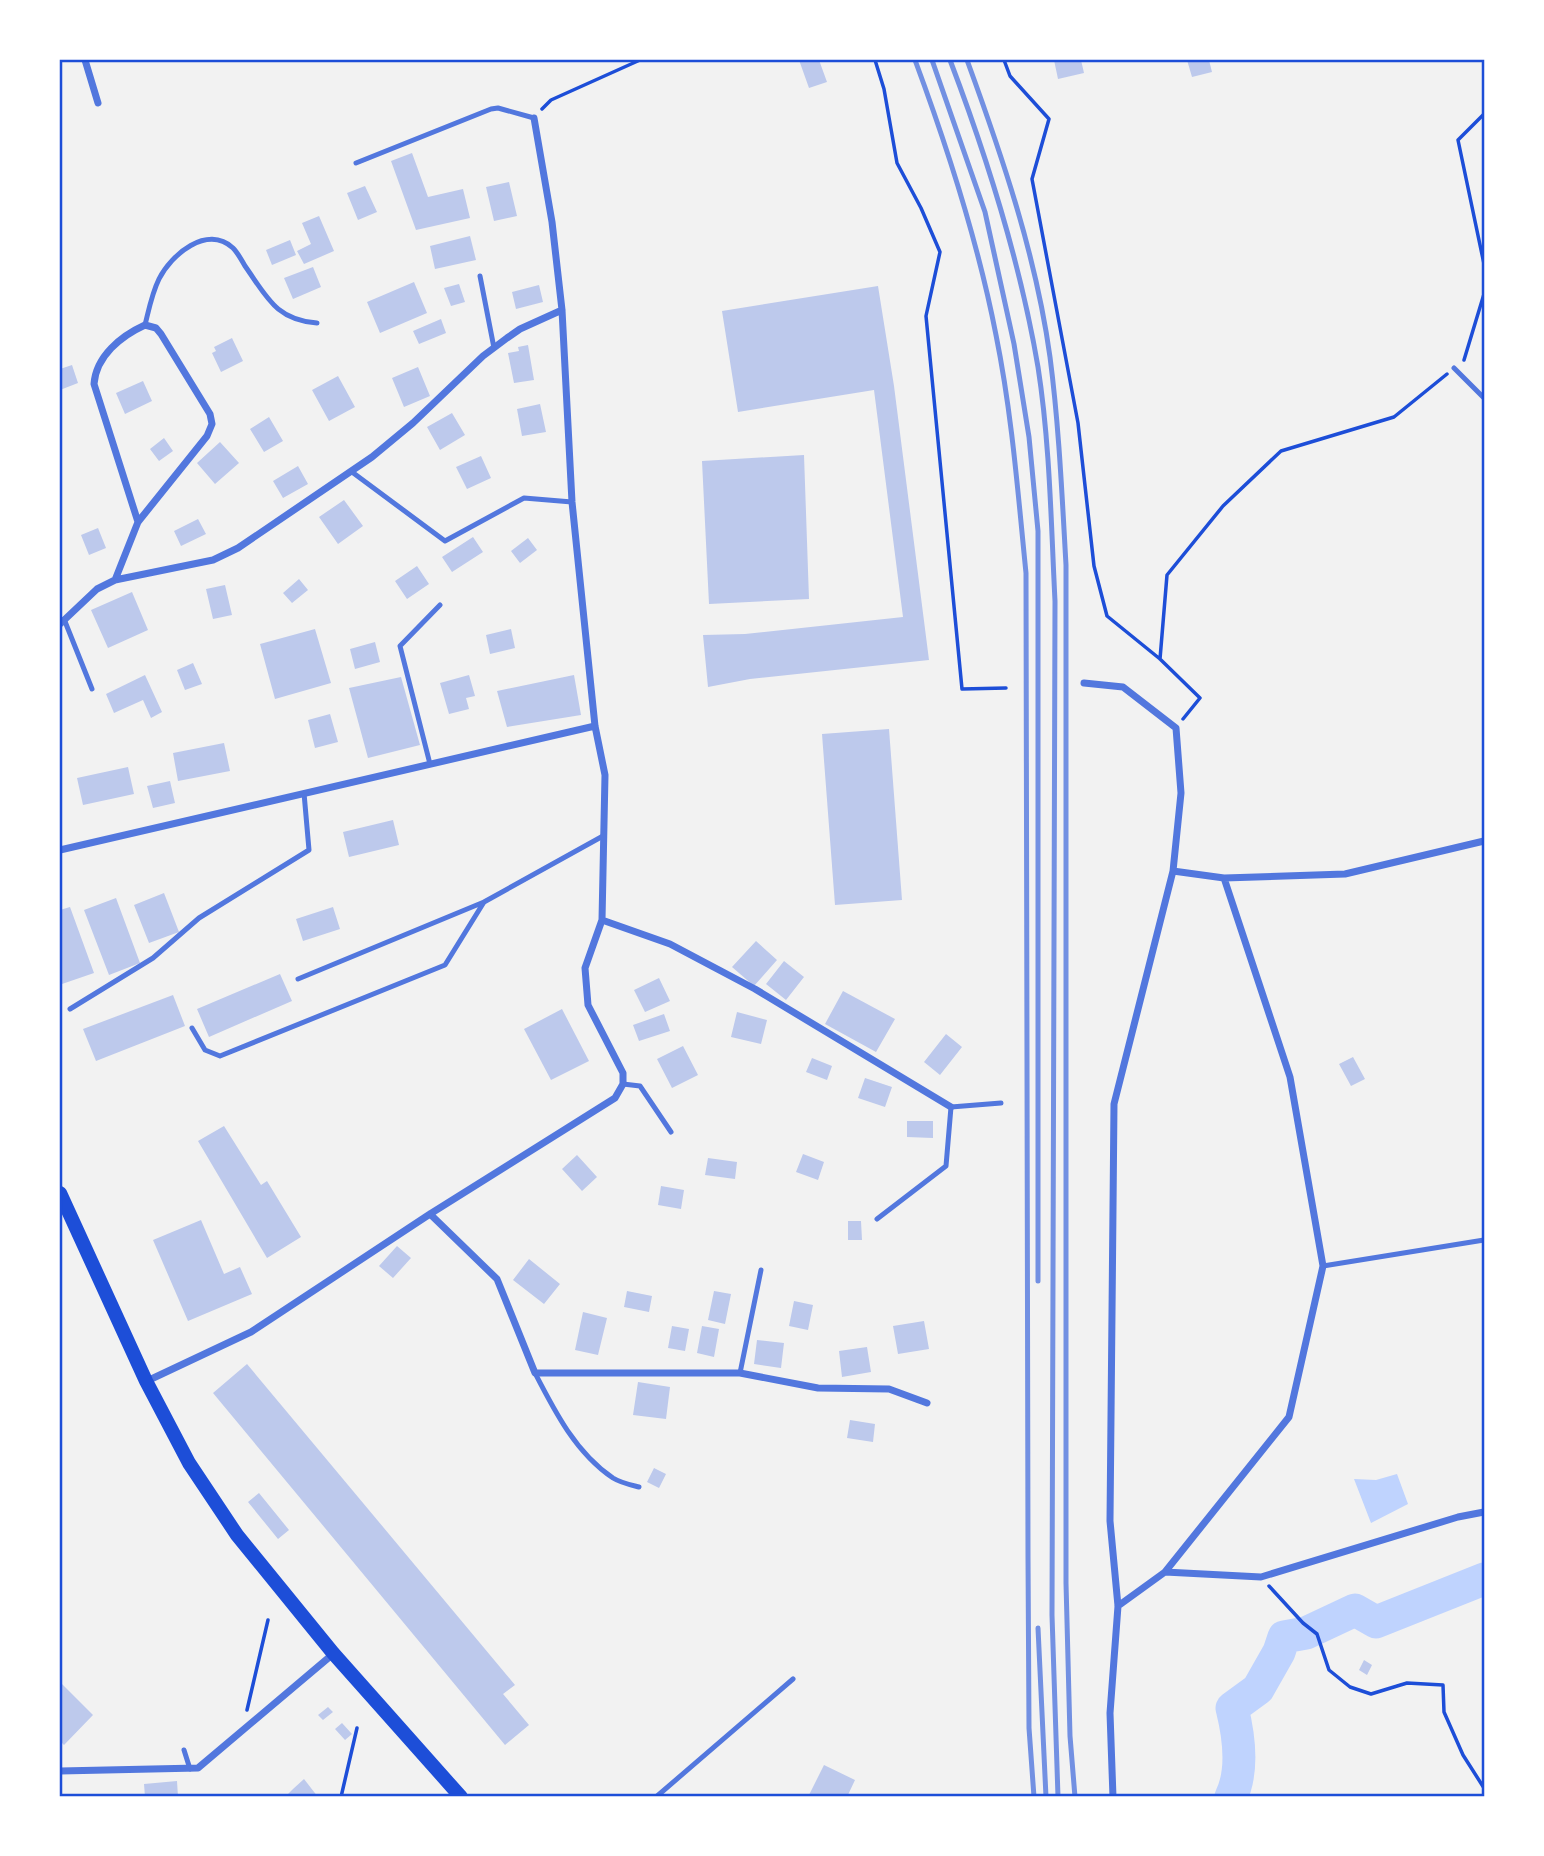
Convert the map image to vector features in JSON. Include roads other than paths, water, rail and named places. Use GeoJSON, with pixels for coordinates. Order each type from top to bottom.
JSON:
{"type":"FeatureCollection","features":[{"type":"Feature","properties":{"kind":"main road"},"geometry":{"type":"LineString","coordinates":[[60,1193],[146,1381],[189,1463],[237,1535],[334,1653],[461,1797]]}},
{"type":"Feature","properties":{"kind":"street"},"geometry":{"type":"LineString","coordinates":[[85,60],[97,103]]}},
{"type":"Feature","properties":{"kind":"street"},"geometry":{"type":"LineString","coordinates":[[146,1381],[251,1332],[429,1214],[615,1098],[623,1084],[623,1073],[588,1004],[585,968],[602,920],[605,775],[595,726],[572,502],[562,310],[552,222],[534,118]]}},
{"type":"Feature","properties":{"kind":"street"},"geometry":{"type":"LineString","coordinates":[[62,621],[97,589],[115,580],[224,556],[352,472],[413,423],[494,348],[520,329],[562,310]]}},
{"type":"Feature","properties":{"kind":"street"},"geometry":{"type":"LineString","coordinates":[[115,580],[138,522],[207,436],[212,424],[210,414],[161,334],[156,328],[145,325],[104,355],[94,384],[138,522]]}},
{"type":"Feature","properties":{"kind":"street"},"geometry":{"type":"LineString","coordinates":[[1084,683],[1123,687],[1176,729],[1181,793],[1173,871],[1114,1104],[1110,1521],[1118,1606],[1110,1713],[1113,1797]]}},
{"type":"Feature","properties":{"kind":"street"},"geometry":{"type":"LineString","coordinates":[[60,850],[595,726]]}},
{"type":"Feature","properties":{"kind":"street"},"geometry":{"type":"LineString","coordinates":[[1173,871],[1224,878],[1345,874],[1485,841]]}},
{"type":"Feature","properties":{"kind":"street"},"geometry":{"type":"LineString","coordinates":[[1118,1606],[1166,1572],[1289,1418],[1323,1266],[1290,1077],[1224,878]]}},
{"type":"Feature","properties":{"kind":"street"},"geometry":{"type":"LineString","coordinates":[[602,920],[670,944],[755,989],[951,1107]]}},
{"type":"Feature","properties":{"kind":"street"},"geometry":{"type":"LineString","coordinates":[[429,1214],[497,1279],[535,1373],[740,1373],[818,1388],[889,1389],[927,1403]]}},
{"type":"Feature","properties":{"kind":"street"},"geometry":{"type":"LineString","coordinates":[[1166,1572],[1261,1577],[1458,1517],[1485,1512]]}},
{"type":"Feature","properties":{"kind":"street"},"geometry":{"type":"LineString","coordinates":[[60,1771],[198,1768],[334,1653]]}},
{"type":"Feature","properties":{"kind":"lane"},"geometry":{"type":"LineString","coordinates":[[356,163],[491,109],[498,108],[534,118]]}},
{"type":"Feature","properties":{"kind":"lane"},"geometry":{"type":"LineString","coordinates":[[145,325],[153,292],[169,264],[195,242],[207,240],[219,241],[233,248],[271,303],[282,313],[301,322],[317,323]]}},
{"type":"Feature","properties":{"kind":"lane"},"geometry":{"type":"LineString","coordinates":[[480,276],[494,348]]}},
{"type":"Feature","properties":{"kind":"lane"},"geometry":{"type":"LineString","coordinates":[[1454,368],[1485,398]]}},
{"type":"Feature","properties":{"kind":"lane"},"geometry":{"type":"LineString","coordinates":[[352,472],[445,541],[524,498],[572,502]]}},
{"type":"Feature","properties":{"kind":"lane"},"geometry":{"type":"LineString","coordinates":[[430,764],[400,646],[440,605]]}},
{"type":"Feature","properties":{"kind":"lane"},"geometry":{"type":"LineString","coordinates":[[62,621],[92,689]]}},
{"type":"Feature","properties":{"kind":"lane"},"geometry":{"type":"LineString","coordinates":[[70,1009],[153,958],[199,918],[309,850],[303,793]]}},
{"type":"Feature","properties":{"kind":"lane"},"geometry":{"type":"LineString","coordinates":[[298,979],[484,902],[603,835]]}},
{"type":"Feature","properties":{"kind":"lane"},"geometry":{"type":"LineString","coordinates":[[192,1028],[205,1050],[220,1056],[445,965],[484,902]]}},
{"type":"Feature","properties":{"kind":"lane"},"geometry":{"type":"LineString","coordinates":[[623,1084],[640,1086],[671,1132]]}},
{"type":"Feature","properties":{"kind":"lane"},"geometry":{"type":"LineString","coordinates":[[877,1219],[946,1166],[951,1107],[1001,1103]]}},
{"type":"Feature","properties":{"kind":"lane"},"geometry":{"type":"LineString","coordinates":[[1323,1266],[1485,1240]]}},
{"type":"Feature","properties":{"kind":"lane"},"geometry":{"type":"LineString","coordinates":[[740,1373],[761,1270]]}},
{"type":"Feature","properties":{"kind":"lane"},"geometry":{"type":"LineString","coordinates":[[535,1373],[559,1420],[585,1454],[615,1479],[639,1487]]}},
{"type":"Feature","properties":{"kind":"lane"},"geometry":{"type":"LineString","coordinates":[[656,1797],[793,1679]]}},
{"type":"Feature","properties":{"kind":"lane"},"geometry":{"type":"LineString","coordinates":[[184,1750],[190,1769]]}},
{"type":"Feature","properties":{"kind":"water"},"geometry":{"type":"Polygon","coordinates":[[[1397,1474],[1408,1504],[1371,1523],[1354,1479],[1376,1480],[1397,1474]]]}},
{"type":"Feature","properties":{"kind":"waterway"},"geometry":{"type":"LineString","coordinates":[[1231,1797],[1239,1764],[1237,1730],[1232,1708],[1258,1689],[1279,1652],[1284,1637],[1306,1633],[1355,1610],[1376,1622],[1484,1579]]}},
{"type":"Feature","properties":{"kind":"railway"},"geometry":{"type":"LineString","coordinates":[[915,60],[961,196],[989,300],[1010,424],[1026,573],[1029,1728],[1034,1797]]}},
{"type":"Feature","properties":{"kind":"railway"},"geometry":{"type":"LineString","coordinates":[[932,60],[985,212],[1014,344],[1029,437],[1038,531],[1038,1281]]}},
{"type":"Feature","properties":{"kind":"railway"},"geometry":{"type":"LineString","coordinates":[[950,60],[990,173],[1022,288],[1038,367],[1050,484],[1055,601],[1052,1615],[1058,1797]]}},
{"type":"Feature","properties":{"kind":"railway"},"geometry":{"type":"LineString","coordinates":[[967,60],[1005,169],[1036,281],[1050,357],[1062,487],[1066,565],[1066,1583],[1070,1736],[1075,1797]]}},
{"type":"Feature","properties":{"kind":"railway"},"geometry":{"type":"LineString","coordinates":[[1038,1628],[1046,1797]]}}]}
